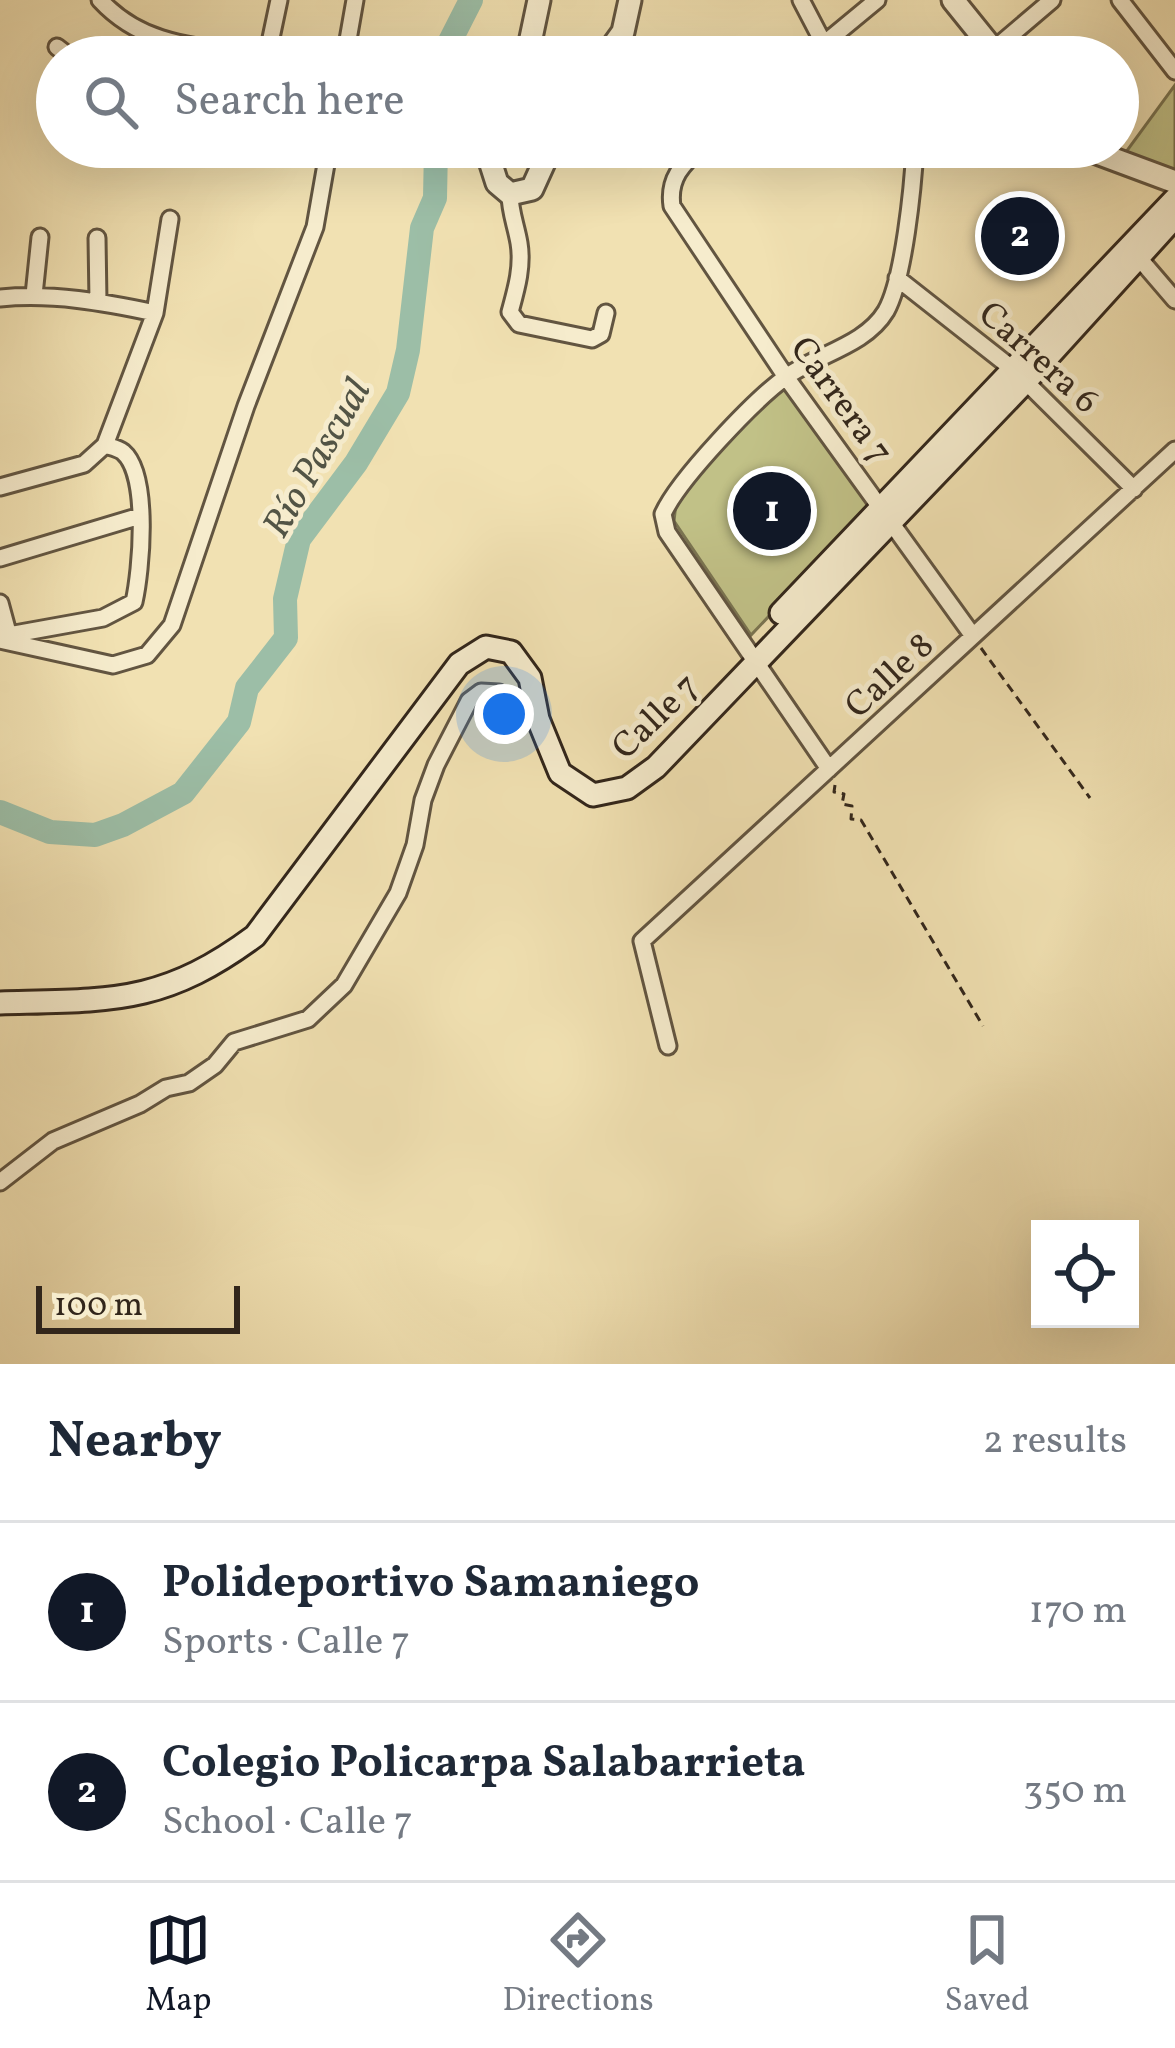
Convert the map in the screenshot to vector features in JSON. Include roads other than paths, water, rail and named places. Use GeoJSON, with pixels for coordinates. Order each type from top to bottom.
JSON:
{"type":"FeatureCollection","features":[{"type":"Feature","properties":{"kind":"main road"},"geometry":{"type":"LineString","coordinates":[[531,36],[539,0]]}},
{"type":"Feature","properties":{"kind":"main road"},"geometry":{"type":"LineString","coordinates":[[619,36],[630,0]]}},
{"type":"Feature","properties":{"kind":"main road"},"geometry":{"type":"LineString","coordinates":[[953,0],[979,36]]}},
{"type":"Feature","properties":{"kind":"main road"},"geometry":{"type":"LineString","coordinates":[[492,168],[497,183],[510,194],[532,189],[542,168]]}},
{"type":"Feature","properties":{"kind":"main road"},"geometry":{"type":"LineString","coordinates":[[1135,168],[1175,182]]}},
{"type":"Feature","properties":{"kind":"main road","name":"Calle 7"},"geometry":{"type":"LineString","coordinates":[[1020,376],[1175,199]]}},
{"type":"Feature","properties":{"kind":"main road","name":"Calle 7"},"geometry":{"type":"LineString","coordinates":[[538,719],[560,773],[593,795],[627,788],[656,767],[752,653],[1175,217]]}},
{"type":"Feature","properties":{"kind":"main road"},"geometry":{"type":"LineString","coordinates":[[0,1003],[124,998],[174,985],[220,962],[255,936],[459,664],[486,647],[511,652],[530,678],[538,719]]}},
{"type":"Feature","properties":{"kind":"street"},"geometry":{"type":"LineString","coordinates":[[100,0],[117,18],[147,36]]}},
{"type":"Feature","properties":{"kind":"street"},"geometry":{"type":"LineString","coordinates":[[271,36],[279,0]]}},
{"type":"Feature","properties":{"kind":"street"},"geometry":{"type":"LineString","coordinates":[[349,36],[355,0]]}},
{"type":"Feature","properties":{"kind":"street"},"geometry":{"type":"LineString","coordinates":[[801,0],[821,36]]}},
{"type":"Feature","properties":{"kind":"street"},"geometry":{"type":"LineString","coordinates":[[844,36],[877,0]]}},
{"type":"Feature","properties":{"kind":"street"},"geometry":{"type":"LineString","coordinates":[[1013,36],[1052,0]]}},
{"type":"Feature","properties":{"kind":"street"},"geometry":{"type":"LineString","coordinates":[[1120,0],[1175,70]]}},
{"type":"Feature","properties":{"kind":"street"},"geometry":{"type":"LineString","coordinates":[[6,639],[113,665],[147,655],[172,625],[246,406],[315,227],[325,168]]}},
{"type":"Feature","properties":{"kind":"street","name":"Carrera 7"},"geometry":{"type":"LineString","coordinates":[[680,168],[670,193],[685,230],[973,636]]}},
{"type":"Feature","properties":{"kind":"street"},"geometry":{"type":"LineString","coordinates":[[829,769],[667,532],[663,514],[693,470],[786,377],[865,332],[885,312],[897,278],[913,168]]}},
{"type":"Feature","properties":{"kind":"street"},"geometry":{"type":"LineString","coordinates":[[510,194],[520,278],[510,313],[519,324],[592,339],[601,334],[606,313]]}},
{"type":"Feature","properties":{"kind":"street"},"geometry":{"type":"LineString","coordinates":[[0,487],[84,464],[105,445],[155,313],[170,219]]}},
{"type":"Feature","properties":{"kind":"street"},"geometry":{"type":"LineString","coordinates":[[34,295],[40,237]]}},
{"type":"Feature","properties":{"kind":"street"},"geometry":{"type":"LineString","coordinates":[[98,238],[98,301]]}},
{"type":"Feature","properties":{"kind":"street"},"geometry":{"type":"LineString","coordinates":[[1138,258],[1175,301]]}},
{"type":"Feature","properties":{"kind":"street","name":"Carrera 6"},"geometry":{"type":"LineString","coordinates":[[897,278],[1020,376],[1133,489]]}},
{"type":"Feature","properties":{"kind":"street"},"geometry":{"type":"LineString","coordinates":[[0,298],[34,295],[98,301],[155,313]]}},
{"type":"Feature","properties":{"kind":"street"},"geometry":{"type":"LineString","coordinates":[[6,639],[104,618],[134,602],[140,516],[134,470],[123,452],[105,445]]}},
{"type":"Feature","properties":{"kind":"street","name":"Calle 8"},"geometry":{"type":"LineString","coordinates":[[668,1046],[643,941],[1175,450]]}},
{"type":"Feature","properties":{"kind":"street"},"geometry":{"type":"LineString","coordinates":[[0,559],[140,516]]}},
{"type":"Feature","properties":{"kind":"street"},"geometry":{"type":"LineString","coordinates":[[0,603],[6,639]]}},
{"type":"Feature","properties":{"kind":"street"},"geometry":{"type":"LineString","coordinates":[[0,1181],[53,1141],[166,1088],[189,1082],[215,1065],[234,1042],[308,1019],[344,986],[398,893],[429,782],[469,700],[481,692],[499,693],[538,719]]}},
{"type":"Feature","properties":{"kind":"waterway","name":"Río Pascual"},"geometry":{"type":"LineString","coordinates":[[453,36],[471,0]]}},
{"type":"Feature","properties":{"kind":"waterway","name":"Río Pascual"},"geometry":{"type":"LineString","coordinates":[[0,812],[50,832],[95,835],[123,825],[183,793],[239,722],[247,688],[286,638],[285,599],[299,539],[356,463],[398,393],[408,350],[422,228],[435,198],[436,168]]}},
{"type":"Feature","properties":{"kind":"place","name":"Colegio Policarpa Salabarrieta"},"geometry":{"type":"Point","coordinates":[1020,236]}},
{"type":"Feature","properties":{"kind":"place","name":"Polideportivo Samaniego"},"geometry":{"type":"Point","coordinates":[772,511]}}]}
